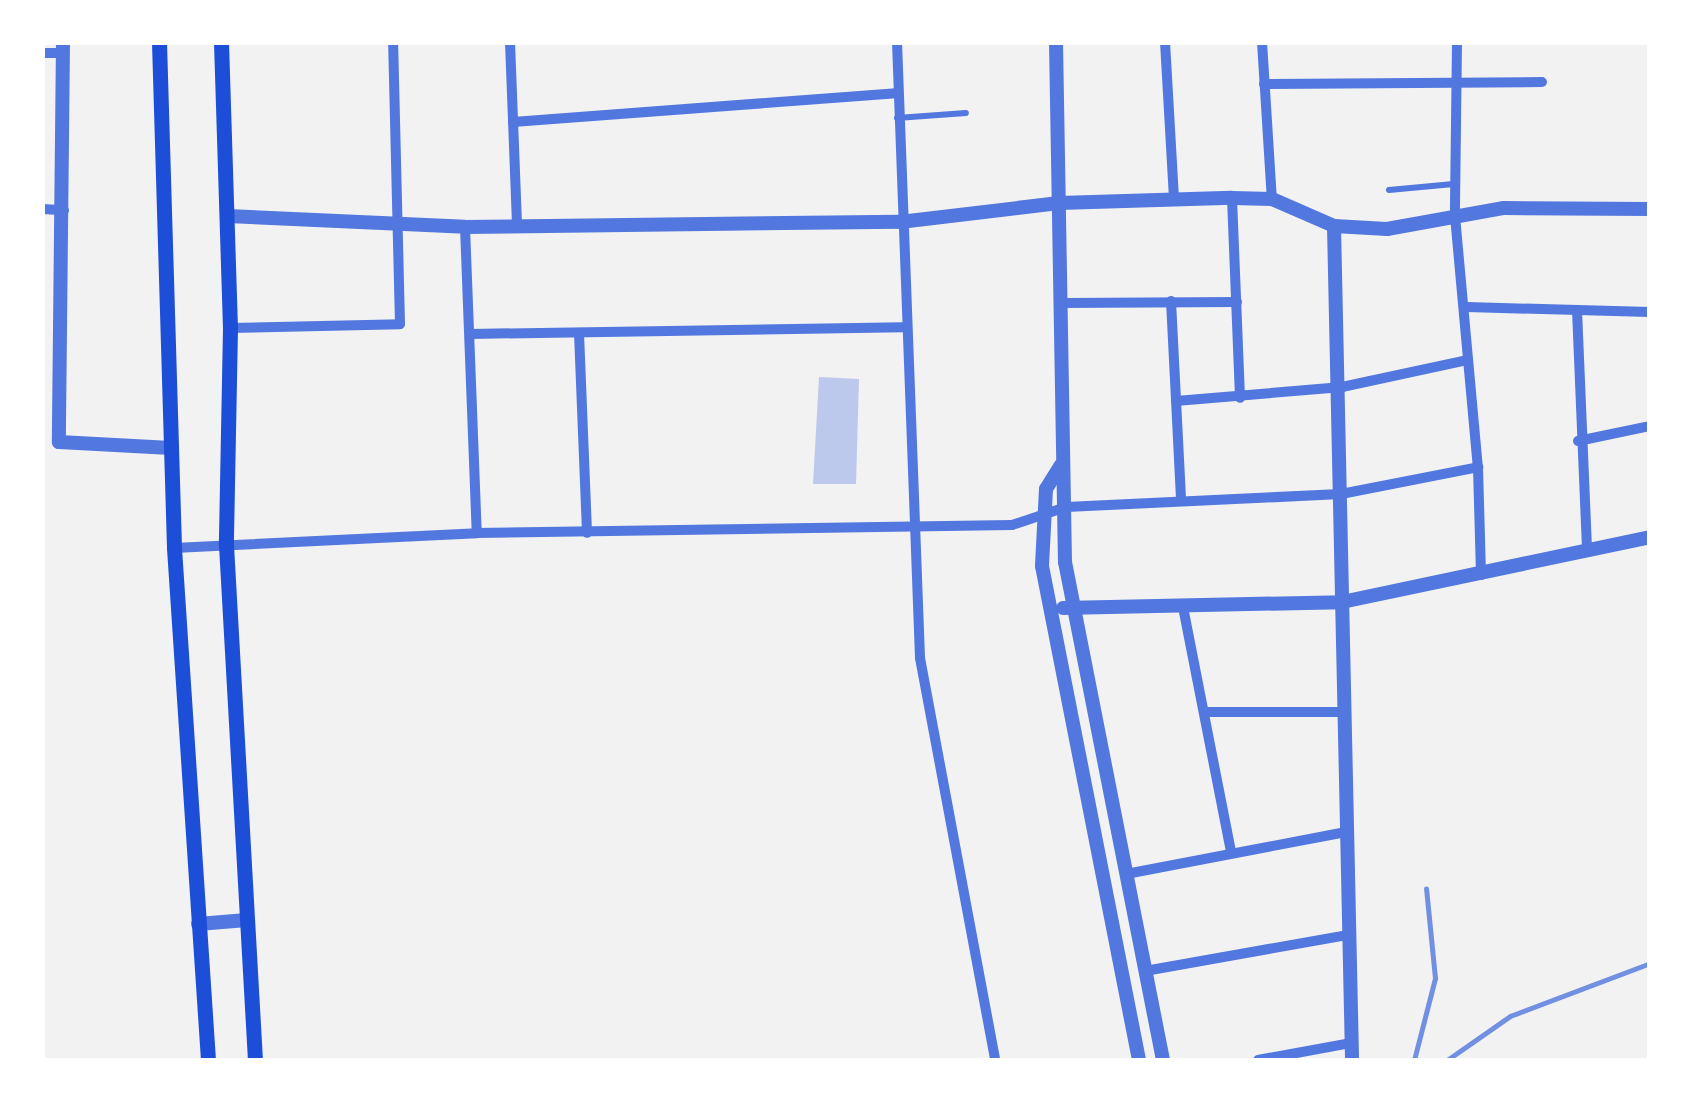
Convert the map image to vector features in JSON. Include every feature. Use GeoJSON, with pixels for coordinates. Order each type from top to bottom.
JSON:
{"type":"FeatureCollection","features":[{"type":"Feature","properties":{"kind":"main road"},"geometry":{"type":"LineString","coordinates":[[159,42],[174,548],[208,1060]]}},
{"type":"Feature","properties":{"kind":"main road"},"geometry":{"type":"LineString","coordinates":[[221,42],[230,328],[226,545],[255,1060]]}},
{"type":"Feature","properties":{"kind":"street"},"geometry":{"type":"LineString","coordinates":[[230,328],[400,324],[393,42]]}},
{"type":"Feature","properties":{"kind":"street"},"geometry":{"type":"LineString","coordinates":[[510,42],[517,226]]}},
{"type":"Feature","properties":{"kind":"street"},"geometry":{"type":"LineString","coordinates":[[896,42],[903,327],[917,530],[920,658],[995,1060]]}},
{"type":"Feature","properties":{"kind":"street"},"geometry":{"type":"LineString","coordinates":[[1056,42],[1061,465],[1072,609],[1163,1060]]}},
{"type":"Feature","properties":{"kind":"street"},"geometry":{"type":"LineString","coordinates":[[1165,42],[1174,198]]}},
{"type":"Feature","properties":{"kind":"street"},"geometry":{"type":"LineString","coordinates":[[1262,42],[1272,199]]}},
{"type":"Feature","properties":{"kind":"street"},"geometry":{"type":"LineString","coordinates":[[1457,42],[1454,216],[1466,306],[1478,467],[1481,576]]}},
{"type":"Feature","properties":{"kind":"street"},"geometry":{"type":"LineString","coordinates":[[42,53],[63,48],[59,442],[171,448]]}},
{"type":"Feature","properties":{"kind":"street"},"geometry":{"type":"LineString","coordinates":[[1264,84],[1542,82]]}},
{"type":"Feature","properties":{"kind":"street"},"geometry":{"type":"LineString","coordinates":[[512,122],[896,93]]}},
{"type":"Feature","properties":{"kind":"street"},"geometry":{"type":"LineString","coordinates":[[227,216],[400,220],[465,227],[900,222],[1058,203],[1232,198],[1272,199],[1334,226],[1387,229],[1504,208],[1650,209]]}},
{"type":"Feature","properties":{"kind":"street"},"geometry":{"type":"LineString","coordinates":[[1232,198],[1240,398]]}},
{"type":"Feature","properties":{"kind":"street"},"geometry":{"type":"LineString","coordinates":[[42,209],[64,210]]}},
{"type":"Feature","properties":{"kind":"street"},"geometry":{"type":"LineString","coordinates":[[1334,226],[1342,387],[1343,712],[1352,1060]]}},
{"type":"Feature","properties":{"kind":"street"},"geometry":{"type":"LineString","coordinates":[[465,227],[478,533]]}},
{"type":"Feature","properties":{"kind":"street"},"geometry":{"type":"LineString","coordinates":[[1171,301],[1181,500]]}},
{"type":"Feature","properties":{"kind":"street"},"geometry":{"type":"LineString","coordinates":[[1062,303],[1236,302]]}},
{"type":"Feature","properties":{"kind":"street"},"geometry":{"type":"LineString","coordinates":[[1466,306],[1650,312]]}},
{"type":"Feature","properties":{"kind":"street"},"geometry":{"type":"LineString","coordinates":[[1577,310],[1578,441],[1587,551]]}},
{"type":"Feature","properties":{"kind":"street"},"geometry":{"type":"LineString","coordinates":[[470,334],[903,327]]}},
{"type":"Feature","properties":{"kind":"street"},"geometry":{"type":"LineString","coordinates":[[579,333],[588,533]]}},
{"type":"Feature","properties":{"kind":"street"},"geometry":{"type":"LineString","coordinates":[[1176,401],[1342,387],[1468,360]]}},
{"type":"Feature","properties":{"kind":"street"},"geometry":{"type":"LineString","coordinates":[[1578,441],[1650,426]]}},
{"type":"Feature","properties":{"kind":"street"},"geometry":{"type":"LineString","coordinates":[[1061,465],[1046,488],[1042,517],[1048,606],[1139,1060]]}},
{"type":"Feature","properties":{"kind":"street"},"geometry":{"type":"LineString","coordinates":[[174,548],[478,533],[917,530],[1042,517],[1066,507],[1341,494],[1478,467]]}},
{"type":"Feature","properties":{"kind":"street"},"geometry":{"type":"LineString","coordinates":[[1048,606],[1182,608],[1342,602],[1481,576],[1650,537]]}},
{"type":"Feature","properties":{"kind":"street"},"geometry":{"type":"LineString","coordinates":[[1182,608],[1231,852]]}},
{"type":"Feature","properties":{"kind":"street"},"geometry":{"type":"LineString","coordinates":[[1204,712],[1343,712]]}},
{"type":"Feature","properties":{"kind":"street"},"geometry":{"type":"LineString","coordinates":[[1126,874],[1346,832]]}},
{"type":"Feature","properties":{"kind":"street"},"geometry":{"type":"LineString","coordinates":[[198,924],[247,920]]}},
{"type":"Feature","properties":{"kind":"street"},"geometry":{"type":"LineString","coordinates":[[1145,972],[1348,935]]}},
{"type":"Feature","properties":{"kind":"street"},"geometry":{"type":"LineString","coordinates":[[1258,1060],[1351,1043]]}},
{"type":"Feature","properties":{"kind":"lane"},"geometry":{"type":"LineString","coordinates":[[897,118],[966,113]]}},
{"type":"Feature","properties":{"kind":"lane"},"geometry":{"type":"LineString","coordinates":[[1389,190],[1454,184]]}},
{"type":"Feature","properties":{"kind":"building"},"geometry":{"type":"Polygon","coordinates":[[[819,377],[859,379],[856,484],[813,484],[819,377]]]}},
{"type":"Feature","properties":{"kind":"railway"},"geometry":{"type":"LineString","coordinates":[[1414,1060],[1435,978],[1426,888]]}},
{"type":"Feature","properties":{"kind":"railway"},"geometry":{"type":"LineString","coordinates":[[1447,1060],[1510,1016],[1650,963]]}}]}
